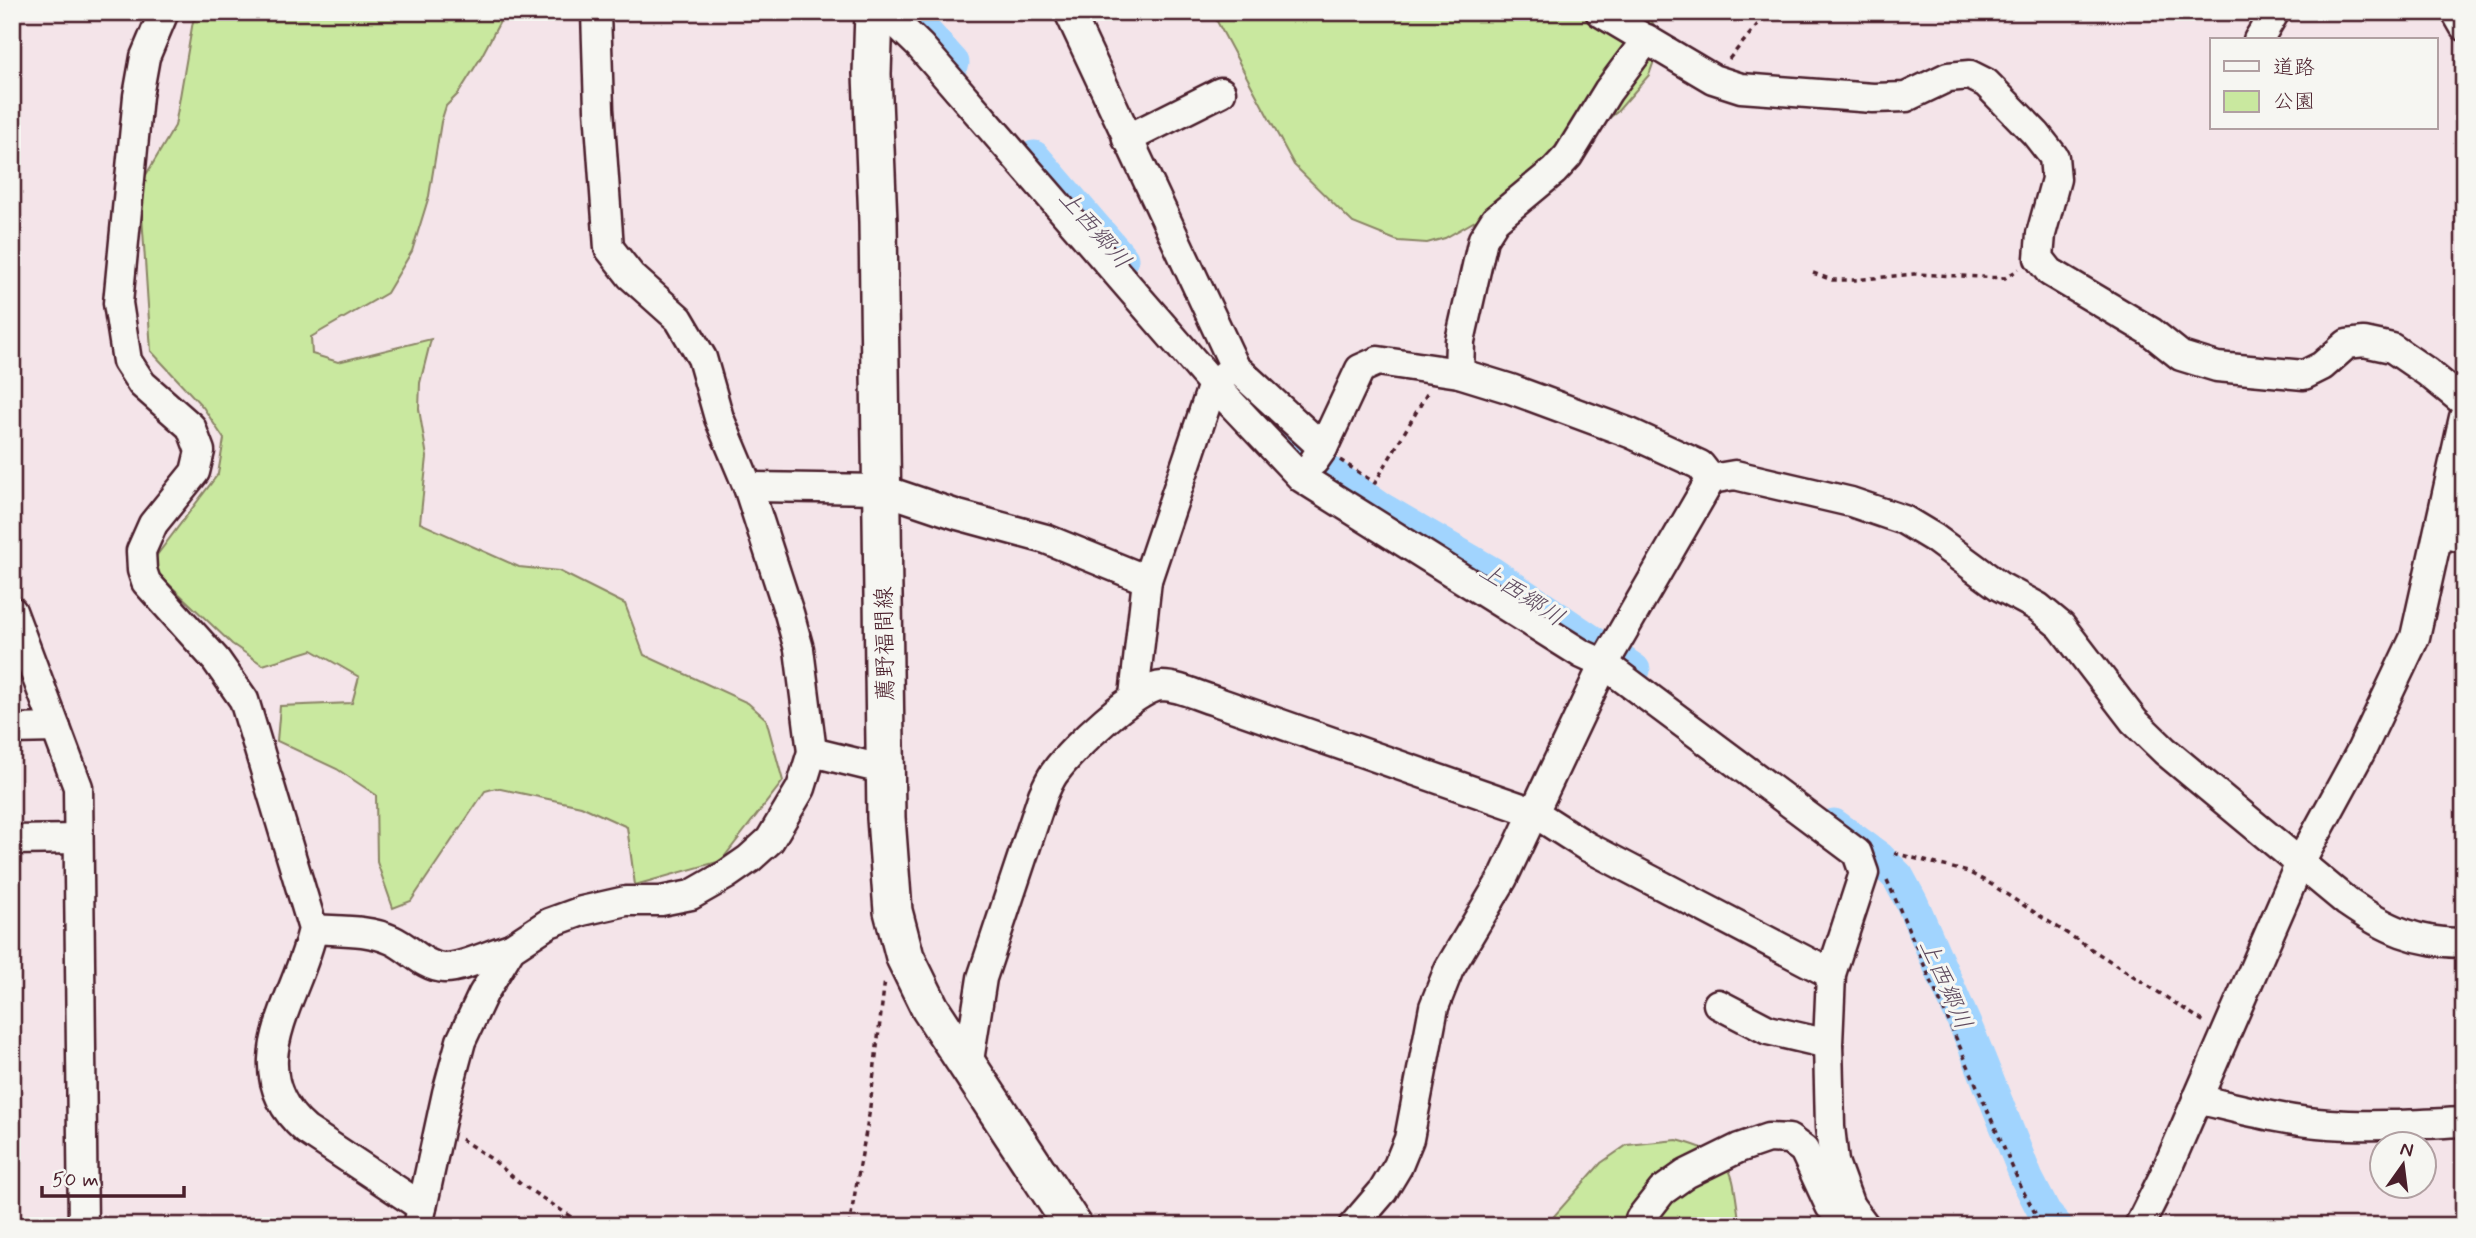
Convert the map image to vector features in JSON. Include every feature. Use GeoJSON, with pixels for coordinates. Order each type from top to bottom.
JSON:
{"type":"FeatureCollection","features":[{"type":"Feature","properties":{"kind":"main road","name":"薦野福間線"},"geometry":{"type":"LineString","coordinates":[[874,12],[872,74],[878,222],[886,818],[893,911],[905,957],[930,1008],[1073,1226]]}},
{"type":"Feature","properties":{"kind":"street"},"geometry":{"type":"LineString","coordinates":[[164,12],[145,57],[138,96],[118,303],[127,361],[142,384],[191,427],[200,451],[195,472],[153,524],[141,551],[142,570],[146,582],[216,660],[244,700],[313,929],[307,954],[273,1041],[272,1068],[276,1092],[292,1118],[420,1216],[461,1041],[483,994],[511,948]]}},
{"type":"Feature","properties":{"kind":"street"},"geometry":{"type":"LineString","coordinates":[[313,929],[376,934],[393,940],[430,965],[454,967],[511,948],[549,923],[582,911],[626,901],[661,901],[691,895],[726,875],[771,840],[801,788],[812,752],[799,649],[748,487],[719,418],[702,358],[680,319],[631,276],[609,247],[598,109],[596,12]]}},
{"type":"Feature","properties":{"kind":"street"},"geometry":{"type":"LineString","coordinates":[[886,12],[1223,376],[1313,462],[1582,654],[1611,653],[1857,853],[1864,873],[1831,974],[1828,1044],[1830,1127],[1834,1162],[1858,1216]]}},
{"type":"Feature","properties":{"kind":"street"},"geometry":{"type":"LineString","coordinates":[[1069,12],[1127,139],[1223,376],[1147,580],[1134,696]]}},
{"type":"Feature","properties":{"kind":"street"},"geometry":{"type":"LineString","coordinates":[[1600,12],[1713,79],[1741,88],[1873,98],[1906,97],[1948,77],[1970,75],[1986,83],[2036,134],[2054,157],[2056,179],[2041,234],[2039,258],[2050,272],[2151,332],[2181,356],[2217,367],[2304,374],[2322,366],[2347,344],[2364,342],[2392,348],[2464,402]]}},
{"type":"Feature","properties":{"kind":"street"},"geometry":{"type":"LineString","coordinates":[[2259,38],[2275,12]]}},
{"type":"Feature","properties":{"kind":"street"},"geometry":{"type":"LineString","coordinates":[[2456,12],[2464,26]]}},
{"type":"Feature","properties":{"kind":"street"},"geometry":{"type":"LineString","coordinates":[[1450,371],[1460,341],[1483,239],[1495,220],[1545,180],[1568,156],[1608,90],[1647,40]]}},
{"type":"Feature","properties":{"kind":"street"},"geometry":{"type":"LineString","coordinates":[[1127,139],[1221,92]]}},
{"type":"Feature","properties":{"kind":"street"},"geometry":{"type":"LineString","coordinates":[[1313,462],[1360,369],[1378,361],[1450,371],[1511,389],[1630,433],[1700,465],[1711,479]]}},
{"type":"Feature","properties":{"kind":"street"},"geometry":{"type":"LineString","coordinates":[[2141,1225],[2300,863],[2361,751],[2415,636],[2452,536],[2464,417]]}},
{"type":"Feature","properties":{"kind":"street"},"geometry":{"type":"LineString","coordinates":[[1711,479],[1735,475],[1851,502],[1904,520],[1934,538],[1999,586],[2038,607],[2061,626],[2134,721],[2165,751],[2300,863],[2375,921],[2407,936],[2437,943],[2464,943]]}},
{"type":"Feature","properties":{"kind":"street"},"geometry":{"type":"LineString","coordinates":[[1353,1226],[1384,1191],[1409,1139],[1434,1007],[1449,970],[1503,878],[1611,653],[1711,479]]}},
{"type":"Feature","properties":{"kind":"street"},"geometry":{"type":"LineString","coordinates":[[748,487],[881,489],[958,515],[1046,539],[1147,580]]}},
{"type":"Feature","properties":{"kind":"street"},"geometry":{"type":"LineString","coordinates":[[12,611],[78,787],[83,1226]]}},
{"type":"Feature","properties":{"kind":"street"},"geometry":{"type":"LineString","coordinates":[[968,1067],[982,978],[1043,795],[1055,772],[1081,744],[1134,696],[1158,686],[1170,687],[1533,812],[1586,846],[1831,974]]}},
{"type":"Feature","properties":{"kind":"street"},"geometry":{"type":"LineString","coordinates":[[12,729],[56,728]]}},
{"type":"Feature","properties":{"kind":"street"},"geometry":{"type":"LineString","coordinates":[[812,752],[886,770]]}},
{"type":"Feature","properties":{"kind":"street"},"geometry":{"type":"LineString","coordinates":[[12,840],[78,839]]}},
{"type":"Feature","properties":{"kind":"street"},"geometry":{"type":"LineString","coordinates":[[1718,1004],[1768,1031],[1828,1044]]}},
{"type":"Feature","properties":{"kind":"street"},"geometry":{"type":"LineString","coordinates":[[2197,1099],[2268,1116],[2327,1124],[2377,1126],[2464,1122]]}},
{"type":"Feature","properties":{"kind":"street"},"geometry":{"type":"LineString","coordinates":[[1640,1219],[1662,1191],[1685,1174],[1739,1148],[1768,1138],[1789,1139],[1804,1150],[1830,1206],[1858,1216]]}},
{"type":"Feature","properties":{"kind":"path"},"geometry":{"type":"LineString","coordinates":[[1713,79],[1768,12]]}},
{"type":"Feature","properties":{"kind":"path"},"geometry":{"type":"LineString","coordinates":[[1813,273],[1832,280],[1885,279],[1914,274],[2005,278],[2039,258]]}},
{"type":"Feature","properties":{"kind":"path"},"geometry":{"type":"LineString","coordinates":[[1313,462],[1375,483],[1450,371]]}},
{"type":"Feature","properties":{"kind":"path"},"geometry":{"type":"LineString","coordinates":[[1894,853],[1968,872],[1989,883],[2210,1025],[2228,1030]]}},
{"type":"Feature","properties":{"kind":"path"},"geometry":{"type":"LineString","coordinates":[[1887,879],[2021,1187],[2042,1226]]}},
{"type":"Feature","properties":{"kind":"path"},"geometry":{"type":"LineString","coordinates":[[849,1226],[869,1115],[885,979]]}},
{"type":"Feature","properties":{"kind":"path"},"geometry":{"type":"LineString","coordinates":[[438,1134],[463,1140],[493,1160],[522,1185],[586,1226]]}},
{"type":"Feature","properties":{"kind":"green space"},"geometry":{"type":"Polygon","coordinates":[[[207,12],[505,12],[480,59],[458,94],[446,106],[429,196],[412,251],[387,293],[311,337],[312,354],[338,362],[431,339],[420,383],[419,409],[427,457],[420,523],[519,567],[559,571],[625,604],[644,655],[748,703],[766,719],[783,781],[721,861],[635,885],[627,827],[581,806],[496,788],[485,791],[411,901],[393,908],[377,862],[376,795],[337,769],[277,741],[280,706],[352,703],[359,677],[312,650],[263,665],[232,644],[155,571],[154,559],[218,474],[224,439],[203,407],[151,351],[140,185],[175,126],[193,21],[207,12]]]}},
{"type":"Feature","properties":{"kind":"green space"},"geometry":{"type":"Polygon","coordinates":[[[1212,12],[1647,12],[1657,31],[1659,47],[1649,75],[1617,112],[1482,217],[1445,238],[1427,243],[1398,241],[1353,223],[1294,165],[1212,12]]]}},
{"type":"Feature","properties":{"kind":"green space"},"geometry":{"type":"Polygon","coordinates":[[[1677,1140],[1711,1152],[1728,1168],[1735,1191],[1740,1226],[1548,1226],[1601,1163],[1627,1145],[1677,1140]]]}},
{"type":"Feature","properties":{"kind":"waterway","name":"上西郷川"},"geometry":{"type":"LineString","coordinates":[[907,12],[953,63]]}},
{"type":"Feature","properties":{"kind":"waterway","name":"上西郷川"},"geometry":{"type":"LineString","coordinates":[[1034,157],[1122,259]]}},
{"type":"Feature","properties":{"kind":"waterway","name":"上西郷川"},"geometry":{"type":"LineString","coordinates":[[1243,398],[1293,446],[1341,481],[1380,508],[1490,572],[1634,670]]}},
{"type":"Feature","properties":{"kind":"waterway","name":"上西郷川"},"geometry":{"type":"LineString","coordinates":[[1834,825],[1878,857],[1898,877],[1973,1043],[2027,1179],[2045,1214],[2056,1226]]}}]}
